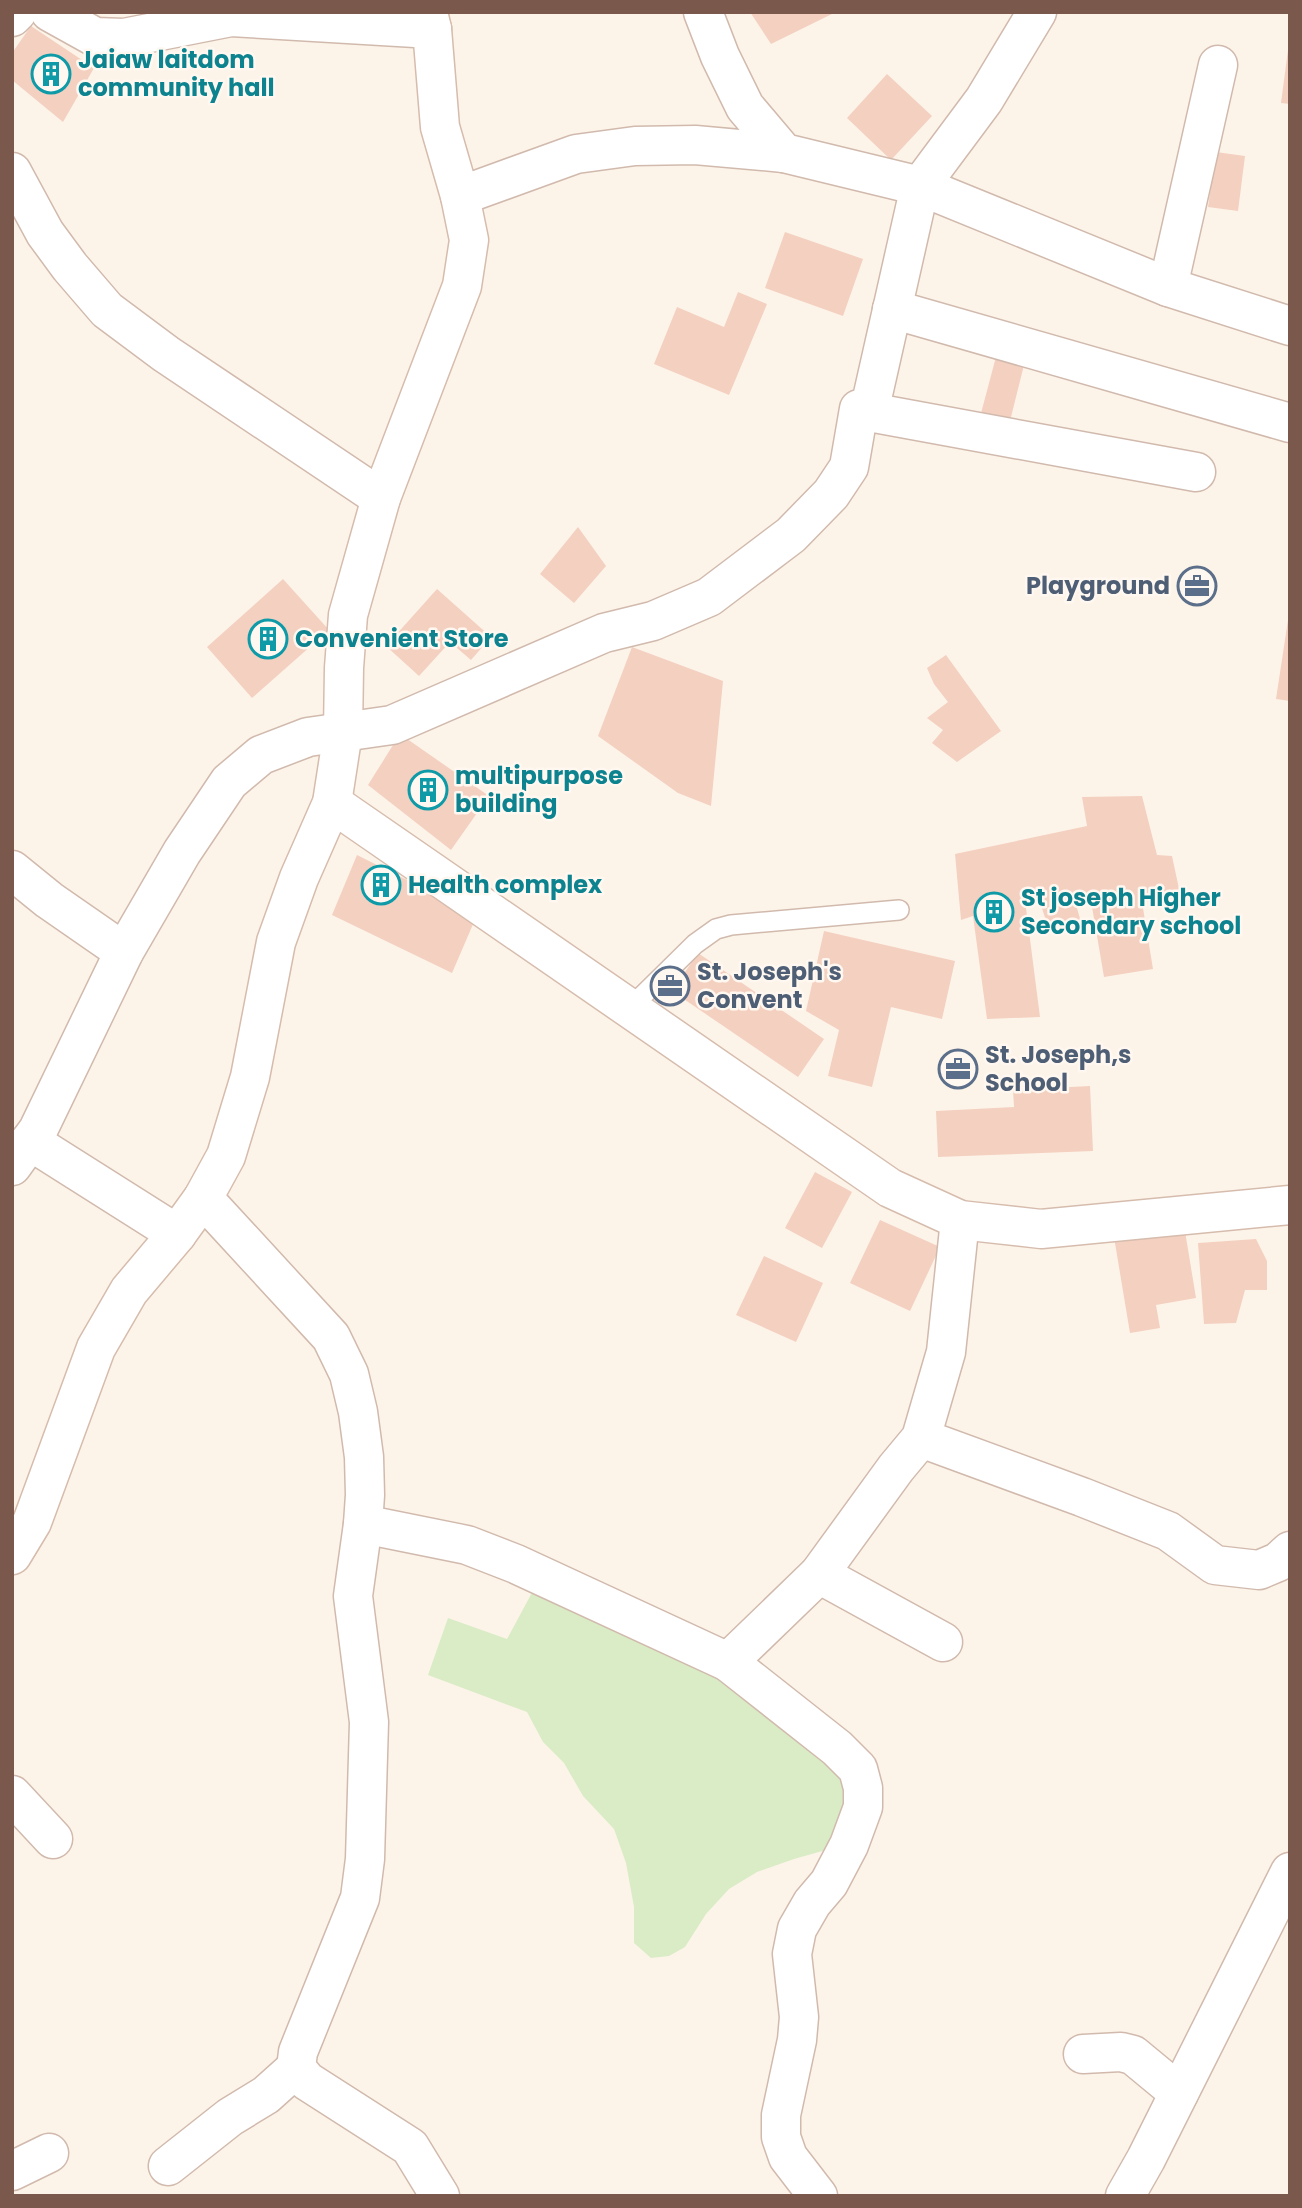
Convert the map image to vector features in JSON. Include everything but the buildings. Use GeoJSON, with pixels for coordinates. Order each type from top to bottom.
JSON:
{"type":"FeatureCollection","features":[{"type":"Feature","properties":{"kind":"street"},"geometry":{"type":"LineString","coordinates":[[12,17],[17,12]]}},
{"type":"Feature","properties":{"kind":"street"},"geometry":{"type":"LineString","coordinates":[[12,1555],[32,1522],[96,1348],[129,1291],[203,1198],[226,1156],[250,1077],[276,942],[299,878],[332,803],[343,732],[348,615],[381,498],[462,286],[469,240],[460,195],[440,127],[430,20],[231,18],[124,38],[95,37],[50,12]]}},
{"type":"Feature","properties":{"kind":"street"},"geometry":{"type":"LineString","coordinates":[[703,12],[720,56],[745,107],[784,153]]}},
{"type":"Feature","properties":{"kind":"street"},"geometry":{"type":"LineString","coordinates":[[869,412],[920,186],[984,100],[1037,12]]}},
{"type":"Feature","properties":{"kind":"street"},"geometry":{"type":"LineString","coordinates":[[1168,286],[1218,65]]}},
{"type":"Feature","properties":{"kind":"street"},"geometry":{"type":"LineString","coordinates":[[460,195],[576,154],[635,146],[695,145],[784,153],[920,186],[1168,286],[1290,326]]}},
{"type":"Feature","properties":{"kind":"street"},"geometry":{"type":"LineString","coordinates":[[12,172],[45,233],[107,310],[166,354],[381,498]]}},
{"type":"Feature","properties":{"kind":"street"},"geometry":{"type":"LineString","coordinates":[[892,309],[1290,423]]}},
{"type":"Feature","properties":{"kind":"street"},"geometry":{"type":"LineString","coordinates":[[177,1234],[21,1154],[38,1130],[124,952],[182,852],[229,782],[261,755],[308,737],[392,726],[604,633],[653,621],[709,597],[791,535],[831,494],[849,467],[859,409],[1196,472]]}},
{"type":"Feature","properties":{"kind":"street"},"geometry":{"type":"LineString","coordinates":[[332,803],[890,1188],[960,1220],[1041,1229],[1290,1205]]}},
{"type":"Feature","properties":{"kind":"street"},"geometry":{"type":"LineString","coordinates":[[12,870],[49,900],[124,952]]}},
{"type":"Feature","properties":{"kind":"street"},"geometry":{"type":"LineString","coordinates":[[168,2166],[230,2117],[266,2095],[296,2068],[298,2052],[360,1898],[365,1859],[369,1722],[353,1596],[363,1524],[364,1457],[349,1374],[331,1337],[203,1198]]}},
{"type":"Feature","properties":{"kind":"street"},"geometry":{"type":"LineString","coordinates":[[728,1662],[819,1574],[921,1438],[946,1352],[960,1220]]}},
{"type":"Feature","properties":{"kind":"street"},"geometry":{"type":"LineString","coordinates":[[921,1438],[1168,1531],[1215,1564],[1259,1570],[1278,1562],[1290,1551]]}},
{"type":"Feature","properties":{"kind":"street"},"geometry":{"type":"LineString","coordinates":[[363,1524],[422,1535],[479,1550],[516,1564],[728,1662],[837,1748],[858,1769],[863,1788],[863,1807],[849,1845],[829,1884],[797,1929],[792,1954],[799,2017],[797,2040],[781,2115],[781,2137],[788,2157],[818,2196]]}},
{"type":"Feature","properties":{"kind":"street"},"geometry":{"type":"LineString","coordinates":[[819,1574],[943,1642]]}},
{"type":"Feature","properties":{"kind":"street"},"geometry":{"type":"LineString","coordinates":[[12,1795],[53,1839]]}},
{"type":"Feature","properties":{"kind":"street"},"geometry":{"type":"LineString","coordinates":[[1125,2196],[1179,2093],[1280,1913],[1290,1872]]}},
{"type":"Feature","properties":{"kind":"street"},"geometry":{"type":"LineString","coordinates":[[1083,2054],[1133,2054],[1179,2093]]}},
{"type":"Feature","properties":{"kind":"street"},"geometry":{"type":"LineString","coordinates":[[296,2068],[307,2081],[410,2147],[440,2196]]}},
{"type":"Feature","properties":{"kind":"street"},"geometry":{"type":"LineString","coordinates":[[12,2171],[49,2152]]}},
{"type":"Feature","properties":{"kind":"lane"},"geometry":{"type":"LineString","coordinates":[[629,1009],[695,944],[716,929],[732,925],[899,910]]}},
{"type":"Feature","properties":{"kind":"green space"},"geometry":{"type":"Polygon","coordinates":[[[535,1587],[702,1665],[803,1735],[849,1785],[851,1808],[826,1850],[757,1872],[729,1889],[706,1914],[685,1947],[669,1956],[651,1958],[634,1943],[634,1907],[626,1863],[614,1829],[583,1796],[564,1763],[543,1742],[527,1712],[428,1675],[448,1618],[507,1639],[535,1587]]]}},
{"type":"Feature","properties":{"kind":"place","name":"Jaiaw laitdom community hall"},"geometry":{"type":"Point","coordinates":[51,74]}},
{"type":"Feature","properties":{"kind":"place","name":"Playground"},"geometry":{"type":"Point","coordinates":[1197,586]}},
{"type":"Feature","properties":{"kind":"place","name":"Convenient Store"},"geometry":{"type":"Point","coordinates":[268,639]}},
{"type":"Feature","properties":{"kind":"place","name":"multipurpose building"},"geometry":{"type":"Point","coordinates":[428,790]}},
{"type":"Feature","properties":{"kind":"place","name":"Health complex"},"geometry":{"type":"Point","coordinates":[381,885]}},
{"type":"Feature","properties":{"kind":"place","name":"St joseph Higher Secondary school"},"geometry":{"type":"Point","coordinates":[994,912]}},
{"type":"Feature","properties":{"kind":"place","name":"St. Joseph's Convent"},"geometry":{"type":"Point","coordinates":[670,986]}},
{"type":"Feature","properties":{"kind":"place","name":"St. Joseph,s School"},"geometry":{"type":"Point","coordinates":[958,1069]}}]}
